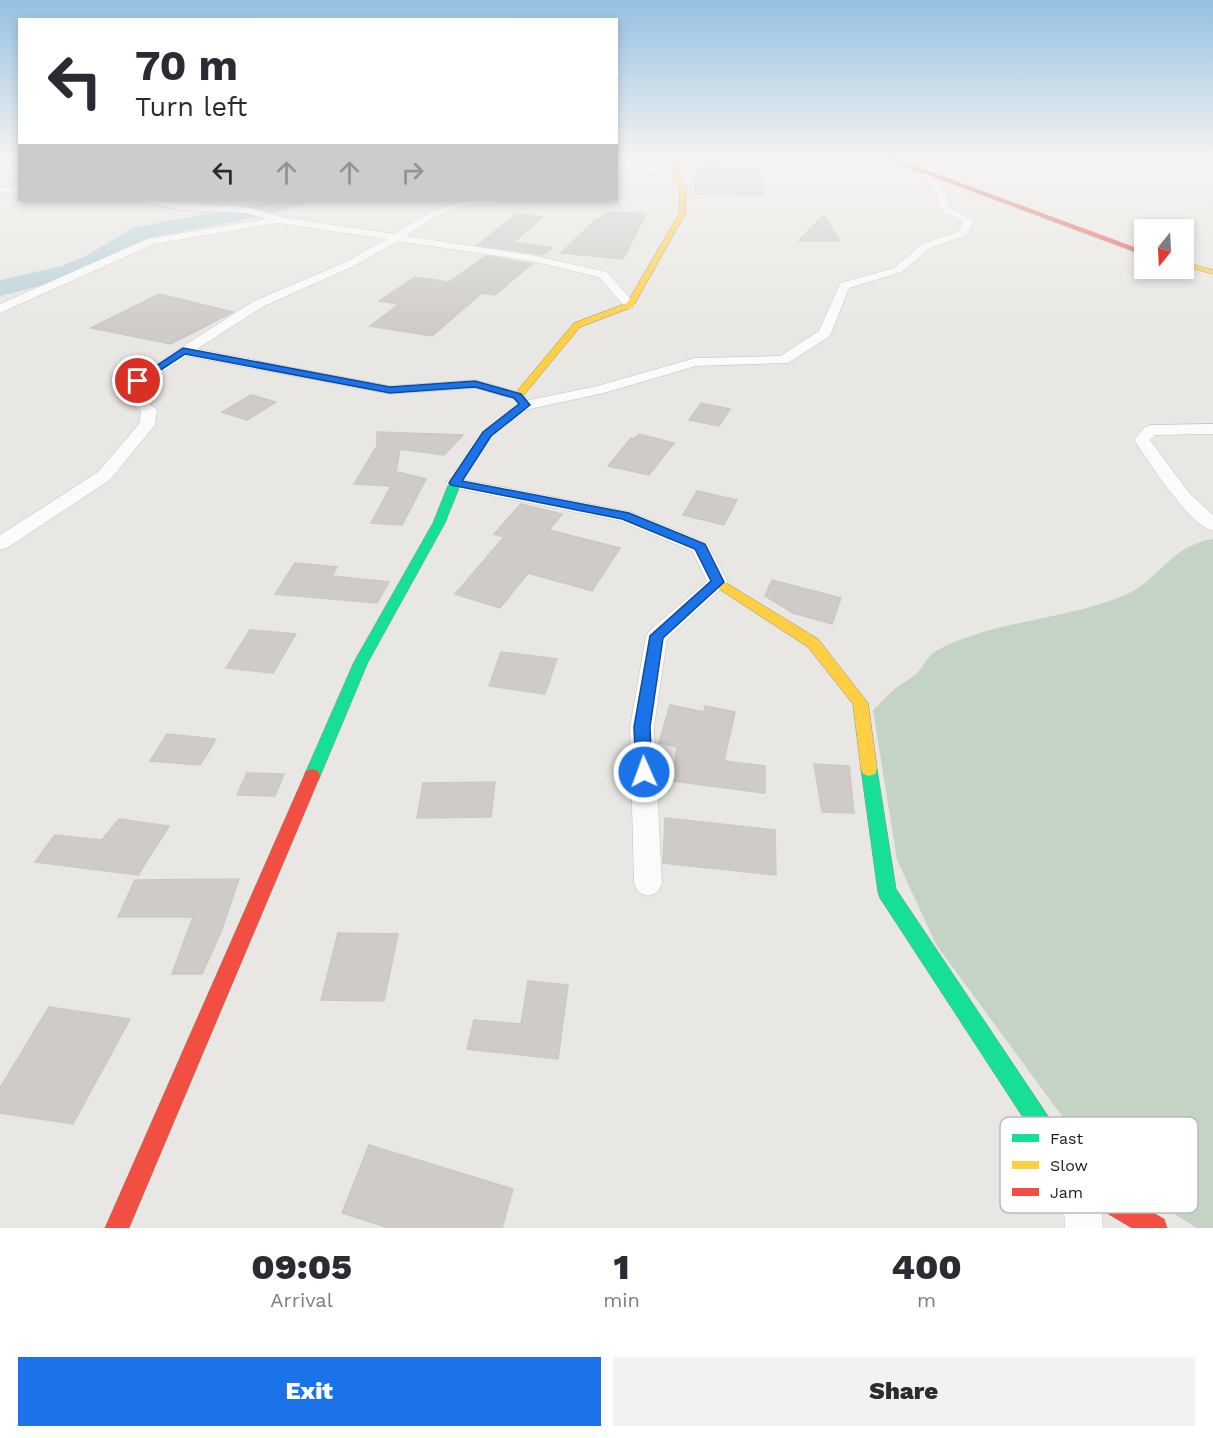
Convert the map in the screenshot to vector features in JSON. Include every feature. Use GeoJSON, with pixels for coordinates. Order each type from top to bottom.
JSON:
{"type":"FeatureCollection","features":[{"type":"Feature","properties":{"kind":"street"},"geometry":{"type":"LineString","coordinates":[[265,215],[280,220],[531,258],[603,274],[630,305]]}},
{"type":"Feature","properties":{"kind":"street"},"geometry":{"type":"LineString","coordinates":[[0,544],[104,476],[147,425],[149,410],[123,391],[258,304],[350,264],[398,237],[429,215]]}},
{"type":"Feature","properties":{"kind":"street"},"geometry":{"type":"LineString","coordinates":[[117,1228],[361,662],[439,523],[455,483],[487,434],[521,400],[577,325],[630,305],[681,215]]}},
{"type":"Feature","properties":{"kind":"street"},"geometry":{"type":"LineString","coordinates":[[183,351],[390,390],[475,384],[521,400],[598,390],[695,362],[783,360],[825,333],[844,286],[898,270],[926,246],[963,233],[969,220],[958,215]]}},
{"type":"Feature","properties":{"kind":"street"},"geometry":{"type":"LineString","coordinates":[[1039,215],[1134,249]]}},
{"type":"Feature","properties":{"kind":"street"},"geometry":{"type":"LineString","coordinates":[[0,309],[151,241],[280,220]]}},
{"type":"Feature","properties":{"kind":"street"},"geometry":{"type":"LineString","coordinates":[[1194,267],[1213,272]]}},
{"type":"Feature","properties":{"kind":"street"},"geometry":{"type":"LineString","coordinates":[[1213,429],[1151,430],[1142,440],[1184,498],[1213,525]]}},
{"type":"Feature","properties":{"kind":"street"},"geometry":{"type":"LineString","coordinates":[[455,483],[625,516],[700,547],[718,582],[813,644],[860,703],[887,891],[1036,1117]]}},
{"type":"Feature","properties":{"kind":"street"},"geometry":{"type":"LineString","coordinates":[[648,883],[642,727],[657,636],[718,582]]}},
{"type":"Feature","properties":{"kind":"street"},"geometry":{"type":"LineString","coordinates":[[1082,1213],[1083,1228]]}},
{"type":"Feature","properties":{"kind":"street"},"geometry":{"type":"LineString","coordinates":[[1129,1213],[1155,1228]]}},
{"type":"Feature","properties":{"kind":"green space"},"geometry":{"type":"Polygon","coordinates":[[[1213,539],[1213,1228],[1197,1228],[1173,1213],[1198,1213],[1198,1117],[1063,1117],[937,946],[897,860],[873,710],[893,690],[915,675],[936,651],[981,633],[1079,610],[1125,595],[1137,589],[1175,556],[1198,543],[1213,539]]]}},
{"type":"Feature","properties":{"kind":"building"},"geometry":{"type":"Polygon","coordinates":[[[514,215],[528,215],[543,217],[514,242],[553,248],[543,255],[478,245],[514,215]]]}},
{"type":"Feature","properties":{"kind":"building"},"geometry":{"type":"Polygon","coordinates":[[[603,215],[645,215],[623,259],[561,253],[596,219],[600,219],[603,215]]]}},
{"type":"Feature","properties":{"kind":"building"},"geometry":{"type":"Polygon","coordinates":[[[823,215],[840,241],[799,241],[823,215]]]}},
{"type":"Feature","properties":{"kind":"building"},"geometry":{"type":"Polygon","coordinates":[[[485,256],[532,264],[495,295],[482,293],[432,336],[370,326],[399,304],[379,301],[415,277],[449,282],[485,256]]]}},
{"type":"Feature","properties":{"kind":"building"},"geometry":{"type":"Polygon","coordinates":[[[159,294],[233,312],[171,344],[91,328],[159,294]]]}},
{"type":"Feature","properties":{"kind":"building"},"geometry":{"type":"Polygon","coordinates":[[[251,395],[276,402],[247,420],[222,412],[251,395]]]}},
{"type":"Feature","properties":{"kind":"building"},"geometry":{"type":"Polygon","coordinates":[[[701,403],[730,409],[719,426],[689,420],[701,403]]]}},
{"type":"Feature","properties":{"kind":"building"},"geometry":{"type":"Polygon","coordinates":[[[377,432],[463,435],[444,455],[400,449],[395,479],[399,472],[426,479],[402,525],[371,523],[391,486],[354,484],[377,446],[377,432]]]}},
{"type":"Feature","properties":{"kind":"building"},"geometry":{"type":"Polygon","coordinates":[[[639,434],[674,443],[649,475],[608,466],[631,438],[634,439],[639,434]]]}},
{"type":"Feature","properties":{"kind":"building"},"geometry":{"type":"Polygon","coordinates":[[[697,491],[737,500],[724,525],[683,515],[697,491]]]}},
{"type":"Feature","properties":{"kind":"building"},"geometry":{"type":"Polygon","coordinates":[[[521,504],[562,514],[549,530],[620,548],[592,591],[528,573],[500,608],[455,594],[504,537],[494,534],[521,504]]]}},
{"type":"Feature","properties":{"kind":"building"},"geometry":{"type":"Polygon","coordinates":[[[295,563],[337,567],[332,576],[389,582],[377,603],[275,594],[295,563]]]}},
{"type":"Feature","properties":{"kind":"building"},"geometry":{"type":"Polygon","coordinates":[[[772,580],[841,598],[832,624],[793,613],[765,596],[772,580]]]}},
{"type":"Feature","properties":{"kind":"building"},"geometry":{"type":"Polygon","coordinates":[[[250,630],[296,634],[273,673],[226,668],[250,630]]]}},
{"type":"Feature","properties":{"kind":"building"},"geometry":{"type":"Polygon","coordinates":[[[501,652],[557,659],[545,694],[489,686],[501,652]]]}},
{"type":"Feature","properties":{"kind":"building"},"geometry":{"type":"Polygon","coordinates":[[[670,705],[704,712],[705,706],[735,712],[724,761],[765,766],[765,793],[673,781],[677,747],[659,743],[670,705]]]}},
{"type":"Feature","properties":{"kind":"building"},"geometry":{"type":"Polygon","coordinates":[[[167,734],[216,739],[200,765],[150,761],[167,734]]]}},
{"type":"Feature","properties":{"kind":"building"},"geometry":{"type":"Polygon","coordinates":[[[814,764],[849,766],[854,813],[822,812],[814,764]]]}},
{"type":"Feature","properties":{"kind":"building"},"geometry":{"type":"Polygon","coordinates":[[[247,773],[284,774],[275,796],[237,795],[247,773]]]}},
{"type":"Feature","properties":{"kind":"building"},"geometry":{"type":"Polygon","coordinates":[[[495,782],[491,817],[417,818],[423,783],[495,782]]]}},
{"type":"Feature","properties":{"kind":"building"},"geometry":{"type":"Polygon","coordinates":[[[665,818],[775,830],[776,875],[663,863],[665,818]]]}},
{"type":"Feature","properties":{"kind":"building"},"geometry":{"type":"Polygon","coordinates":[[[119,819],[169,826],[138,875],[35,862],[55,835],[102,840],[119,819]]]}},
{"type":"Feature","properties":{"kind":"building"},"geometry":{"type":"Polygon","coordinates":[[[239,879],[221,932],[202,974],[172,974],[193,917],[118,917],[135,880],[239,879]]]}},
{"type":"Feature","properties":{"kind":"building"},"geometry":{"type":"Polygon","coordinates":[[[338,933],[398,934],[384,1001],[321,1000],[338,933]]]}},
{"type":"Feature","properties":{"kind":"building"},"geometry":{"type":"Polygon","coordinates":[[[528,981],[568,985],[558,1059],[467,1049],[474,1020],[521,1024],[528,981]]]}},
{"type":"Feature","properties":{"kind":"building"},"geometry":{"type":"Polygon","coordinates":[[[49,1007],[130,1019],[73,1124],[0,1113],[0,1088],[49,1007]]]}},
{"type":"Feature","properties":{"kind":"building"},"geometry":{"type":"Polygon","coordinates":[[[369,1145],[513,1189],[502,1228],[389,1228],[342,1213],[369,1145]]]}},
{"type":"Feature","properties":{"kind":"waterway"},"geometry":{"type":"LineString","coordinates":[[0,288],[70,271],[96,260],[140,233],[235,215]]}},
{"type":"Feature","properties":{"kind":"traffic: fast"},"geometry":{"type":"LineString","coordinates":[[312,776],[361,662],[439,523],[455,483],[475,453]]}},
{"type":"Feature","properties":{"kind":"traffic: fast"},"geometry":{"type":"LineString","coordinates":[[869,769],[887,892],[1036,1117]]}},
{"type":"Feature","properties":{"kind":"traffic: slow"},"geometry":{"type":"LineString","coordinates":[[475,453],[487,434],[525,405],[518,396],[577,325],[630,305],[681,215]]}},
{"type":"Feature","properties":{"kind":"traffic: slow"},"geometry":{"type":"LineString","coordinates":[[1194,267],[1213,272]]}},
{"type":"Feature","properties":{"kind":"traffic: slow"},"geometry":{"type":"LineString","coordinates":[[718,582],[813,643],[860,703],[869,769]]}},
{"type":"Feature","properties":{"kind":"traffic: jam"},"geometry":{"type":"LineString","coordinates":[[1042,215],[1134,249]]}},
{"type":"Feature","properties":{"kind":"traffic: jam"},"geometry":{"type":"LineString","coordinates":[[117,1228],[312,776]]}},
{"type":"Feature","properties":{"kind":"traffic: jam"},"geometry":{"type":"LineString","coordinates":[[1129,1213],[1155,1228]]}},
{"type":"Feature","properties":{"kind":"route"},"geometry":{"type":"LineString","coordinates":[[138,381],[183,351],[390,390],[475,384],[518,396],[525,405],[487,434],[455,483],[625,516],[700,547],[718,582],[657,636],[642,727],[644,772]]}}]}
